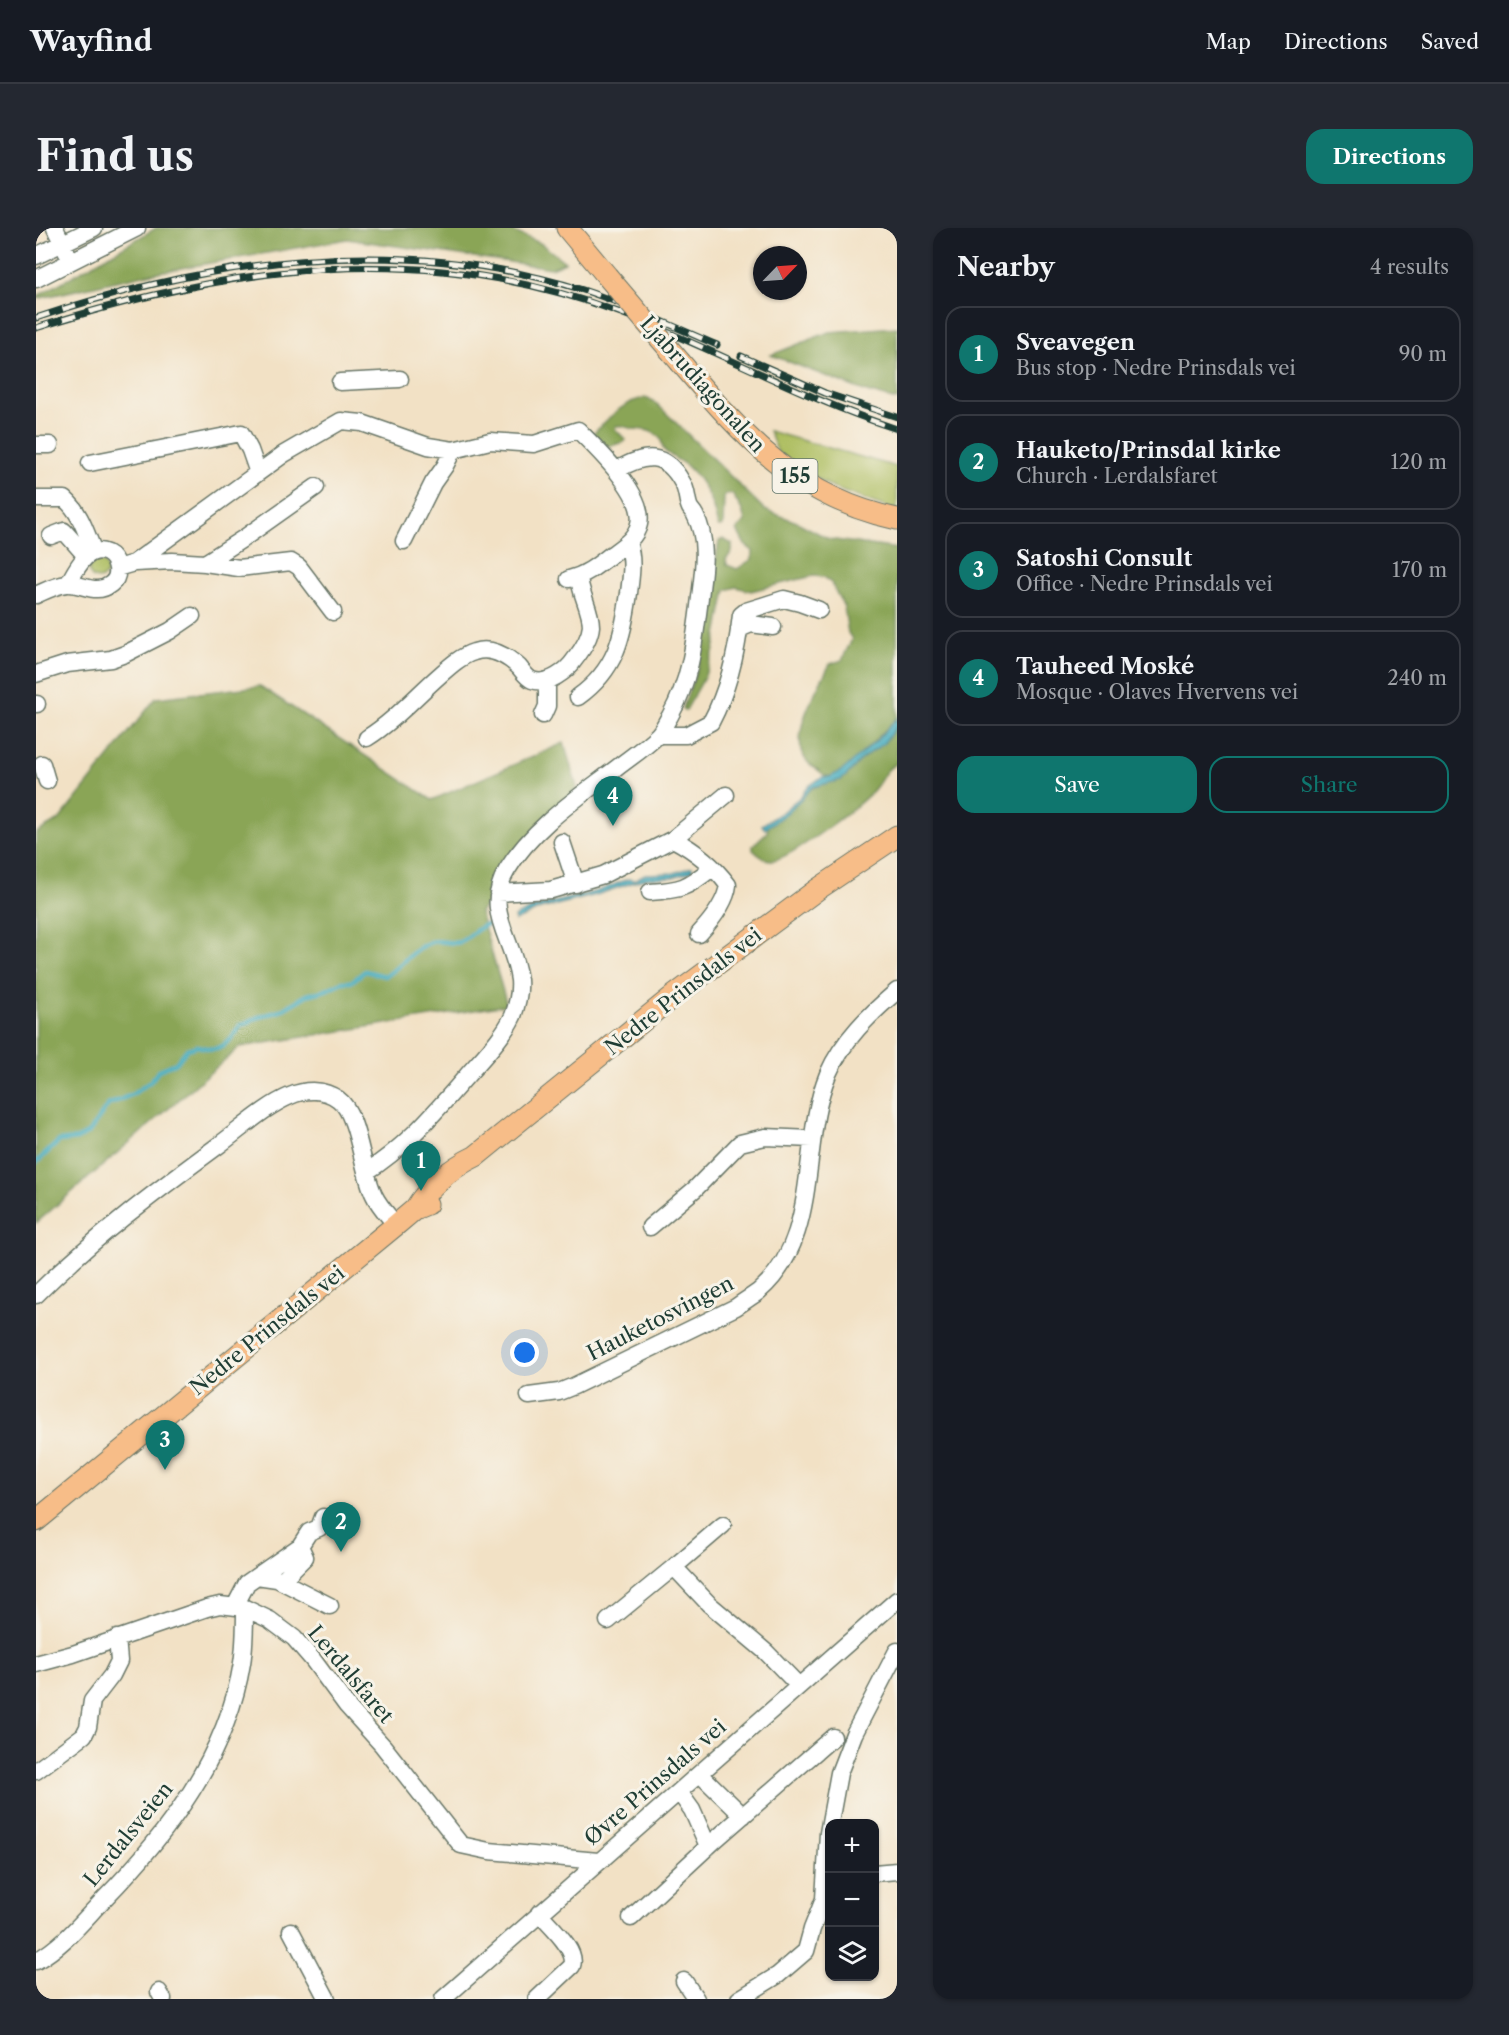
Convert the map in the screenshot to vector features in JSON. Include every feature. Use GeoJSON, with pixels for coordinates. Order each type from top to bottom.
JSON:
{"type":"FeatureCollection","features":[{"type":"Feature","properties":{"kind":"main road","name":"155"},"geometry":{"type":"LineString","coordinates":[[550,228],[569,230]]}},
{"type":"Feature","properties":{"kind":"main road","name":"Ljabrudiagonalen"},"geometry":{"type":"LineString","coordinates":[[569,230],[743,434],[783,468],[806,483],[842,502],[897,519]]}},
{"type":"Feature","properties":{"kind":"main road","name":"Nedre Prinsdals vei"},"geometry":{"type":"LineString","coordinates":[[36,1521],[415,1209],[431,1202],[466,1173],[476,1156],[680,991],[818,889],[897,836]]}},
{"type":"Feature","properties":{"kind":"street"},"geometry":{"type":"LineString","coordinates":[[36,256],[58,236],[94,228]]}},
{"type":"Feature","properties":{"kind":"street"},"geometry":{"type":"LineString","coordinates":[[36,279],[136,228]]}},
{"type":"Feature","properties":{"kind":"street"},"geometry":{"type":"LineString","coordinates":[[58,236],[71,262]]}},
{"type":"Feature","properties":{"kind":"street"},"geometry":{"type":"LineString","coordinates":[[340,382],[400,379]]}},
{"type":"Feature","properties":{"kind":"street"},"geometry":{"type":"LineString","coordinates":[[134,563],[258,473],[333,424],[345,420],[362,423],[428,446],[453,450],[490,441],[534,444],[578,430],[617,470],[640,513],[639,524],[628,543],[587,573],[574,578],[590,616],[590,632],[587,641],[574,661],[561,673],[547,680],[534,681],[500,653],[487,650],[472,652],[448,668],[382,728],[367,738]]}},
{"type":"Feature","properties":{"kind":"street"},"geometry":{"type":"LineString","coordinates":[[90,463],[241,433],[258,473]]}},
{"type":"Feature","properties":{"kind":"street"},"geometry":{"type":"LineString","coordinates":[[404,541],[433,483],[453,450]]}},
{"type":"Feature","properties":{"kind":"street"},"geometry":{"type":"LineString","coordinates":[[366,1172],[406,1143],[494,1045],[513,1016],[519,980],[514,959],[500,924],[497,908],[498,893],[506,871],[540,831],[658,735],[688,678],[696,636],[704,562],[696,515],[689,506],[687,489],[677,472],[664,461],[648,458],[617,470]]}},
{"type":"Feature","properties":{"kind":"street"},"geometry":{"type":"LineString","coordinates":[[205,562],[244,538],[316,487]]}},
{"type":"Feature","properties":{"kind":"street"},"geometry":{"type":"LineString","coordinates":[[36,499],[65,499],[70,503],[82,523],[90,554]]}},
{"type":"Feature","properties":{"kind":"street"},"geometry":{"type":"LineString","coordinates":[[51,536],[64,531],[90,554]]}},
{"type":"Feature","properties":{"kind":"street"},"geometry":{"type":"LineString","coordinates":[[578,697],[608,667],[621,638],[632,563],[628,543]]}},
{"type":"Feature","properties":{"kind":"street"},"geometry":{"type":"LineString","coordinates":[[36,595],[68,584],[100,590],[115,580],[117,568],[110,555],[99,551],[90,554],[68,584]]}},
{"type":"Feature","properties":{"kind":"street"},"geometry":{"type":"LineString","coordinates":[[117,568],[134,563],[172,561],[205,562],[239,568],[296,563],[333,612]]}},
{"type":"Feature","properties":{"kind":"street"},"geometry":{"type":"LineString","coordinates":[[658,735],[686,735],[711,722],[728,678],[741,615],[746,611],[783,599],[819,610]]}},
{"type":"Feature","properties":{"kind":"street"},"geometry":{"type":"LineString","coordinates":[[36,674],[67,664],[111,659],[125,654],[170,631],[192,616]]}},
{"type":"Feature","properties":{"kind":"street"},"geometry":{"type":"LineString","coordinates":[[739,629],[751,624],[773,627]]}},
{"type":"Feature","properties":{"kind":"street"},"geometry":{"type":"LineString","coordinates":[[543,715],[547,706],[547,680]]}},
{"type":"Feature","properties":{"kind":"street"},"geometry":{"type":"LineString","coordinates":[[44,764],[48,781]]}},
{"type":"Feature","properties":{"kind":"street"},"geometry":{"type":"LineString","coordinates":[[498,893],[535,892],[576,884],[603,875],[673,839],[726,795]]}},
{"type":"Feature","properties":{"kind":"street"},"geometry":{"type":"LineString","coordinates":[[673,839],[690,848],[728,885],[713,920],[699,934]]}},
{"type":"Feature","properties":{"kind":"street"},"geometry":{"type":"LineString","coordinates":[[562,842],[576,884]]}},
{"type":"Feature","properties":{"kind":"street"},"geometry":{"type":"LineString","coordinates":[[650,892],[682,888],[692,884],[712,868]]}},
{"type":"Feature","properties":{"kind":"street","name":"Hauketosvingen"},"geometry":{"type":"LineString","coordinates":[[529,1396],[559,1392],[574,1386],[736,1307],[759,1291],[780,1266],[797,1232],[806,1190],[812,1139],[828,1075],[848,1041],[874,1011],[897,991]]}},
{"type":"Feature","properties":{"kind":"street"},"geometry":{"type":"LineString","coordinates":[[39,1284],[143,1201],[268,1109],[290,1096],[315,1090],[335,1096],[344,1104],[354,1120],[374,1196],[396,1225]]}},
{"type":"Feature","properties":{"kind":"street"},"geometry":{"type":"LineString","coordinates":[[650,1227],[695,1189],[740,1143],[765,1137],[812,1139]]}},
{"type":"Feature","properties":{"kind":"street"},"geometry":{"type":"LineString","coordinates":[[36,1664],[207,1608],[240,1607],[247,1583],[300,1546],[309,1532],[319,1528],[323,1517]]}},
{"type":"Feature","properties":{"kind":"street"},"geometry":{"type":"LineString","coordinates":[[608,1621],[723,1525]]}},
{"type":"Feature","properties":{"kind":"street"},"geometry":{"type":"LineString","coordinates":[[277,1579],[287,1575],[305,1557],[300,1546]]}},
{"type":"Feature","properties":{"kind":"street"},"geometry":{"type":"LineString","coordinates":[[674,1567],[709,1604],[766,1652],[799,1686]]}},
{"type":"Feature","properties":{"kind":"street"},"geometry":{"type":"LineString","coordinates":[[257,1576],[277,1579],[330,1606]]}},
{"type":"Feature","properties":{"kind":"street","name":"Øvre Prinsdals vei"},"geometry":{"type":"LineString","coordinates":[[443,1999],[897,1600]]}},
{"type":"Feature","properties":{"kind":"street","name":"Lerdalsfaret"},"geometry":{"type":"LineString","coordinates":[[240,1607],[278,1625],[302,1647],[347,1706],[383,1746],[461,1845],[489,1851],[598,1861]]}},
{"type":"Feature","properties":{"kind":"street","name":"Lerdalsveien"},"geometry":{"type":"LineString","coordinates":[[36,1961],[55,1950],[67,1939],[127,1876],[189,1796],[209,1760],[233,1698],[242,1663],[240,1607]]}},
{"type":"Feature","properties":{"kind":"street"},"geometry":{"type":"LineString","coordinates":[[36,1770],[84,1734],[88,1726],[92,1701],[112,1675],[119,1661],[117,1638]]}},
{"type":"Feature","properties":{"kind":"street"},"geometry":{"type":"LineString","coordinates":[[830,1819],[832,1801],[846,1750],[897,1651]]}},
{"type":"Feature","properties":{"kind":"street"},"geometry":{"type":"LineString","coordinates":[[631,1917],[833,1737]]}},
{"type":"Feature","properties":{"kind":"street"},"geometry":{"type":"LineString","coordinates":[[700,1774],[743,1816]]}},
{"type":"Feature","properties":{"kind":"street"},"geometry":{"type":"LineString","coordinates":[[679,1792],[692,1810],[708,1846]]}},
{"type":"Feature","properties":{"kind":"street"},"geometry":{"type":"LineString","coordinates":[[879,1873],[897,1871]]}},
{"type":"Feature","properties":{"kind":"street"},"geometry":{"type":"LineString","coordinates":[[739,1999],[778,1975],[806,1951],[824,1899],[826,1873]]}},
{"type":"Feature","properties":{"kind":"street"},"geometry":{"type":"LineString","coordinates":[[537,1999],[572,1966],[574,1960],[571,1951],[539,1913]]}},
{"type":"Feature","properties":{"kind":"street"},"geometry":{"type":"LineString","coordinates":[[291,1931],[327,1999]]}},
{"type":"Feature","properties":{"kind":"street"},"geometry":{"type":"LineString","coordinates":[[684,1981],[696,1999]]}},
{"type":"Feature","properties":{"kind":"green space"},"geometry":{"type":"Polygon","coordinates":[[[156,228],[505,228],[540,243],[565,262],[551,268],[347,239],[148,274],[36,299],[156,228]]]}},
{"type":"Feature","properties":{"kind":"green space"},"geometry":{"type":"Polygon","coordinates":[[[897,327],[897,400],[867,392],[771,355],[829,332],[897,327]]]}},
{"type":"Feature","properties":{"kind":"green space"},"geometry":{"type":"Polygon","coordinates":[[[646,398],[657,404],[765,510],[797,522],[829,539],[897,549],[897,718],[838,773],[831,776],[823,774],[805,759],[801,747],[804,718],[810,703],[830,664],[842,660],[852,639],[848,633],[844,607],[831,583],[824,577],[813,576],[751,591],[736,587],[726,590],[714,650],[704,678],[684,710],[698,666],[719,541],[723,539],[732,544],[732,552],[726,559],[727,565],[737,569],[752,559],[753,551],[745,545],[737,530],[745,521],[742,510],[732,494],[724,497],[723,526],[718,527],[711,502],[699,479],[687,466],[664,450],[656,434],[647,430],[616,426],[615,429],[626,440],[624,442],[607,447],[591,439],[591,436],[622,407],[646,398]]]}},
{"type":"Feature","properties":{"kind":"green space"},"geometry":{"type":"Polygon","coordinates":[[[769,431],[897,467],[897,511],[833,488],[778,453],[769,431]]]}},
{"type":"Feature","properties":{"kind":"green space"},"geometry":{"type":"Polygon","coordinates":[[[94,561],[102,561],[107,566],[105,577],[94,579],[89,574],[89,566],[94,561]]]}},
{"type":"Feature","properties":{"kind":"green space"},"geometry":{"type":"Polygon","coordinates":[[[260,686],[432,800],[564,743],[577,787],[480,912],[507,1005],[240,1047],[36,1223],[36,833],[59,820],[156,698],[260,686]]]}},
{"type":"Feature","properties":{"kind":"green space"},"geometry":{"type":"Polygon","coordinates":[[[897,726],[897,763],[887,771],[876,787],[858,805],[827,829],[782,857],[767,860],[753,850],[753,845],[767,832],[768,827],[788,812],[810,789],[847,775],[864,757],[883,744],[897,726]]]}},
{"type":"Feature","properties":{"kind":"water"},"geometry":{"type":"Polygon","coordinates":[[[897,718],[897,726],[883,744],[864,757],[847,775],[841,780],[813,787],[788,812],[765,829],[762,825],[781,813],[809,786],[822,777],[830,777],[843,770],[876,741],[897,718]]]}},
{"type":"Feature","properties":{"kind":"water"},"geometry":{"type":"Polygon","coordinates":[[[692,867],[693,871],[673,877],[646,878],[596,895],[540,909],[515,921],[514,917],[535,907],[598,891],[628,879],[634,880],[645,874],[674,873],[692,867]]]}},
{"type":"Feature","properties":{"kind":"waterway"},"geometry":{"type":"LineString","coordinates":[[36,1163],[59,1141],[78,1139],[89,1132],[108,1105],[133,1094],[151,1081],[159,1070],[176,1063],[187,1049],[197,1046],[212,1049],[221,1047],[232,1038],[240,1026],[259,1017],[280,1011],[307,995],[326,990],[342,982],[351,982],[365,971],[385,976],[425,945],[435,941],[460,942],[480,927],[488,924]]}},
{"type":"Feature","properties":{"kind":"railway"},"geometry":{"type":"LineString","coordinates":[[36,318],[103,297],[171,280],[239,268],[308,260],[377,258],[446,262],[515,272],[600,296],[717,345]]}},
{"type":"Feature","properties":{"kind":"railway"},"geometry":{"type":"LineString","coordinates":[[36,328],[110,306],[183,289],[255,276],[328,269],[401,268],[474,275],[547,290],[621,313],[827,403],[897,429]]}},
{"type":"Feature","properties":{"kind":"railway"},"geometry":{"type":"LineString","coordinates":[[741,356],[825,393],[897,417]]}},
{"type":"Feature","properties":{"kind":"place","name":"Tauheed Moské"},"geometry":{"type":"Point","coordinates":[613,826]}},
{"type":"Feature","properties":{"kind":"place","name":"Sveavegen"},"geometry":{"type":"Point","coordinates":[421,1191]}},
{"type":"Feature","properties":{"kind":"place","name":"Satoshi Consult"},"geometry":{"type":"Point","coordinates":[165,1470]}},
{"type":"Feature","properties":{"kind":"place","name":"Hauketo/Prinsdal kirke"},"geometry":{"type":"Point","coordinates":[341,1552]}}]}
